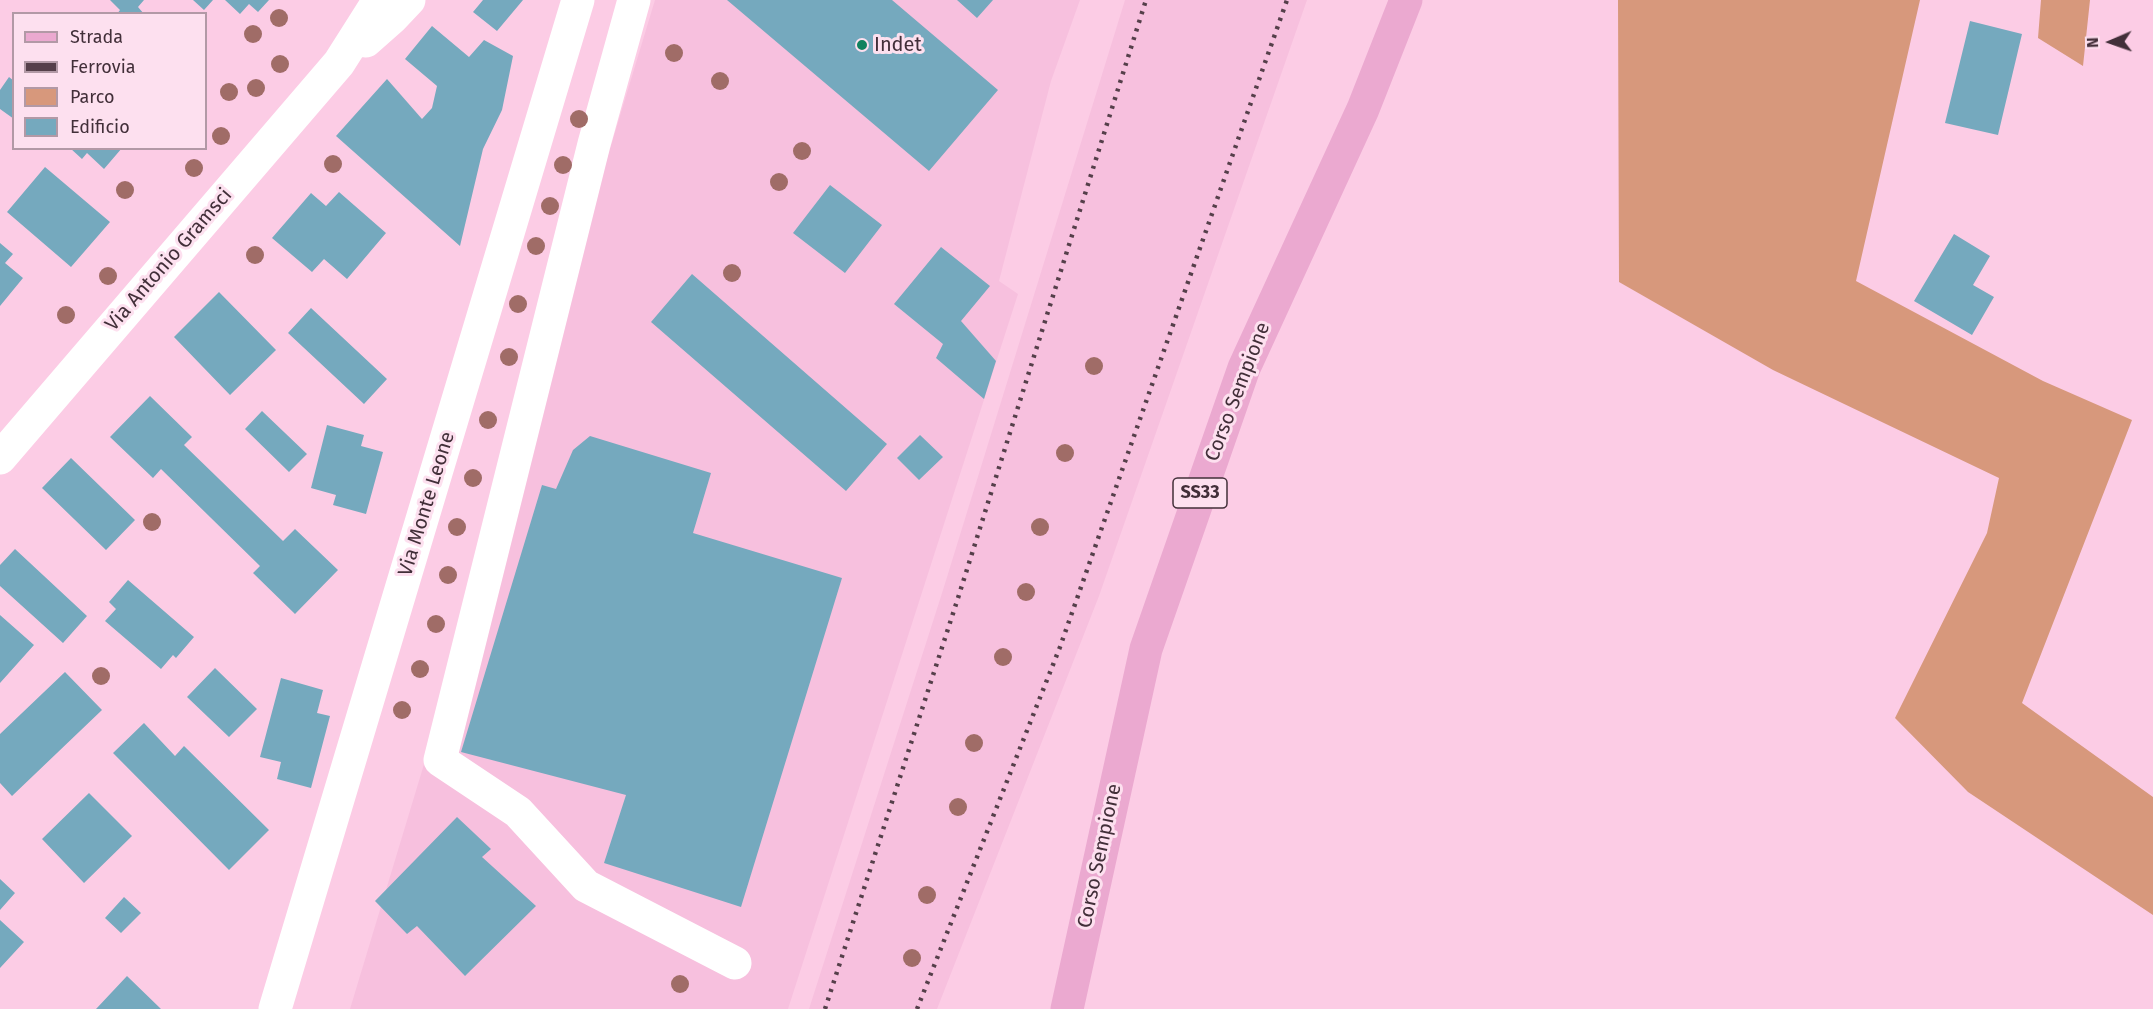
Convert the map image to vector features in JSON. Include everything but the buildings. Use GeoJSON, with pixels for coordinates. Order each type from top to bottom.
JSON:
{"type":"FeatureCollection","features":[{"type":"Feature","properties":{"kind":"main road","name":"Corso Sempione"},"geometry":{"type":"LineString","coordinates":[[1067,1009],[1146,649],[1244,368],[1363,109],[1406,0]]}},
{"type":"Feature","properties":{"kind":"street","name":"Via Antonio Gramsci"},"geometry":{"type":"LineString","coordinates":[[0,458],[339,63],[379,0]]}},
{"type":"Feature","properties":{"kind":"street","name":"Via Antonio Gramsci"},"geometry":{"type":"LineString","coordinates":[[339,63],[393,18],[410,0]]}},
{"type":"Feature","properties":{"kind":"street","name":"Via Monte Leone"},"geometry":{"type":"LineString","coordinates":[[275,1009],[578,0]]}},
{"type":"Feature","properties":{"kind":"street"},"geometry":{"type":"LineString","coordinates":[[634,0],[591,155],[440,760],[518,812],[586,886],[735,963]]}},
{"type":"Feature","properties":{"kind":"shaded area"},"geometry":{"type":"Polygon","coordinates":[[[655,0],[1080,0],[1051,81],[999,281],[1018,294],[788,1009],[350,1009],[655,0]]]}},
{"type":"Feature","properties":{"kind":"shaded area"},"geometry":{"type":"Polygon","coordinates":[[[1125,0],[1307,0],[1099,596],[937,1009],[809,1009],[943,590],[1125,0]]]}},
{"type":"Feature","properties":{"kind":"green space"},"geometry":{"type":"Polygon","coordinates":[[[1618,0],[1920,0],[1856,281],[2043,381],[2132,420],[2022,703],[2153,797],[2153,915],[1968,792],[1895,718],[1987,533],[1999,478],[1773,370],[1619,282],[1618,0]]]}},
{"type":"Feature","properties":{"kind":"green space"},"geometry":{"type":"Polygon","coordinates":[[[2041,0],[2090,0],[2083,66],[2038,38],[2041,0]]]}},
{"type":"Feature","properties":{"kind":"railway"},"geometry":{"type":"LineString","coordinates":[[825,1009],[958,598],[1146,0]]}},
{"type":"Feature","properties":{"kind":"railway"},"geometry":{"type":"LineString","coordinates":[[917,1009],[1060,647],[1287,0]]}},
{"type":"Feature","properties":{"kind":"place","name":"Indet"},"geometry":{"type":"Point","coordinates":[862,45]}}]}
